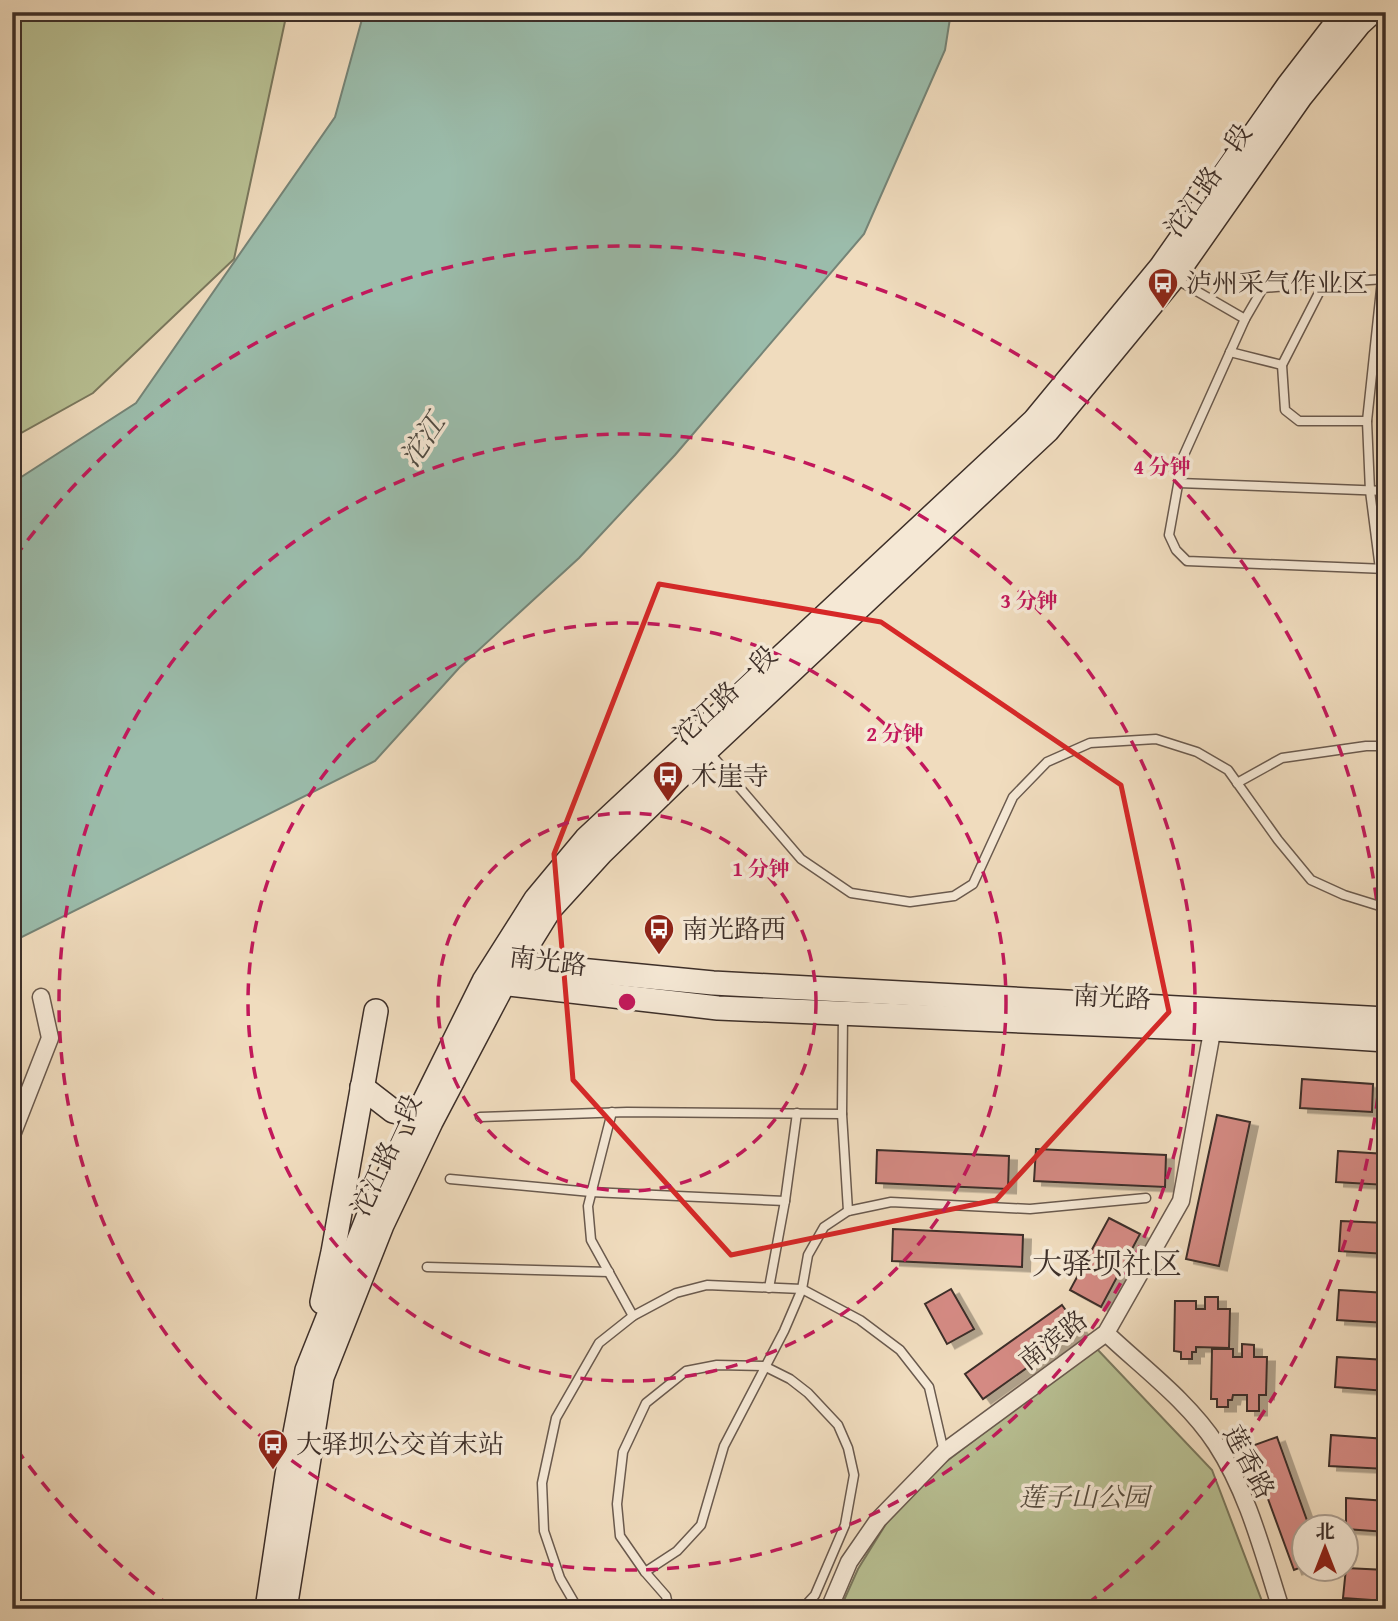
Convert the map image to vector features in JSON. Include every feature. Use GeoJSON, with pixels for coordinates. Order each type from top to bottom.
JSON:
{"type":"FeatureCollection","features":[{"type":"Feature","properties":{"kind":"street","name":"沱江路一段"},"geometry":{"type":"LineString","coordinates":[[1168,272],[1288,86],[1346,12]]}},
{"type":"Feature","properties":{"kind":"street","name":"沱江路一段"},"geometry":{"type":"LineString","coordinates":[[517,964],[550,909],[703,742],[1034,421],[1168,272],[1301,96],[1372,12]]}},
{"type":"Feature","properties":{"kind":"street","name":"沱江路一段"},"geometry":{"type":"LineString","coordinates":[[285,1609],[314,1373],[494,983],[536,899],[586,839],[703,742]]}},
{"type":"Feature","properties":{"kind":"street","name":"南光路"},"geometry":{"type":"LineString","coordinates":[[494,983],[517,964],[726,984],[1215,1019],[1386,1040]]}},
{"type":"Feature","properties":{"kind":"street","name":"沱江路一段"},"geometry":{"type":"LineString","coordinates":[[267,1609],[287,1475],[332,1308],[368,1217],[417,1116],[494,983]]}},
{"type":"Feature","properties":{"kind":"street","name":"南光路"},"geometry":{"type":"LineString","coordinates":[[494,983],[718,1008],[1215,1019],[1386,1019]]}},
{"type":"Feature","properties":{"kind":"street"},"geometry":{"type":"LineString","coordinates":[[12,1135],[50,1038],[41,997]]}},
{"type":"Feature","properties":{"kind":"street"},"geometry":{"type":"LineString","coordinates":[[314,1373],[376,1011]]}},
{"type":"Feature","properties":{"kind":"street","name":"南滨路"},"geometry":{"type":"LineString","coordinates":[[830,1609],[849,1562],[878,1520],[944,1452],[1106,1333],[1181,1201],[1215,1019]]}},
{"type":"Feature","properties":{"kind":"street"},"geometry":{"type":"LineString","coordinates":[[362,1087],[393,1111],[417,1116]]}},
{"type":"Feature","properties":{"kind":"street","name":"莲香路"},"geometry":{"type":"LineString","coordinates":[[1106,1333],[1187,1409],[1215,1443],[1235,1478],[1257,1533],[1281,1609]]}},
{"type":"Feature","properties":{"kind":"lane"},"geometry":{"type":"LineString","coordinates":[[1168,272],[1245,319]]}},
{"type":"Feature","properties":{"kind":"lane"},"geometry":{"type":"LineString","coordinates":[[1384,279],[1367,421],[1370,491],[1383,569],[1187,561],[1176,550],[1169,535],[1183,457],[1245,319],[1263,288],[1324,283],[1384,279]]}},
{"type":"Feature","properties":{"kind":"lane"},"geometry":{"type":"LineString","coordinates":[[1324,283],[1282,365],[1285,410],[1299,421],[1367,421]]}},
{"type":"Feature","properties":{"kind":"lane"},"geometry":{"type":"LineString","coordinates":[[1230,352],[1282,365]]}},
{"type":"Feature","properties":{"kind":"lane"},"geometry":{"type":"LineString","coordinates":[[1179,483],[1386,491]]}},
{"type":"Feature","properties":{"kind":"lane"},"geometry":{"type":"LineString","coordinates":[[703,742],[801,859],[851,893],[909,902],[954,896],[972,884],[1013,797],[1047,762],[1090,743],[1156,739],[1197,752],[1228,770],[1311,880],[1344,895],[1386,908]]}},
{"type":"Feature","properties":{"kind":"lane"},"geometry":{"type":"LineString","coordinates":[[1237,783],[1282,758],[1366,746],[1386,746]]}},
{"type":"Feature","properties":{"kind":"lane"},"geometry":{"type":"LineString","coordinates":[[843,1012],[842,1114],[848,1211]]}},
{"type":"Feature","properties":{"kind":"lane"},"geometry":{"type":"LineString","coordinates":[[481,1117],[612,1112],[842,1114]]}},
{"type":"Feature","properties":{"kind":"lane"},"geometry":{"type":"LineString","coordinates":[[612,1112],[588,1206],[591,1240],[633,1316]]}},
{"type":"Feature","properties":{"kind":"lane"},"geometry":{"type":"LineString","coordinates":[[769,1288],[797,1113]]}},
{"type":"Feature","properties":{"kind":"lane"},"geometry":{"type":"LineString","coordinates":[[450,1179],[591,1192],[785,1201]]}},
{"type":"Feature","properties":{"kind":"lane"},"geometry":{"type":"LineString","coordinates":[[645,1572],[677,1551],[701,1525],[724,1446],[784,1331],[802,1289],[808,1255],[824,1227],[848,1211],[891,1202],[1030,1209],[1146,1198]]}},
{"type":"Feature","properties":{"kind":"lane"},"geometry":{"type":"LineString","coordinates":[[427,1267],[609,1272]]}},
{"type":"Feature","properties":{"kind":"lane"},"geometry":{"type":"LineString","coordinates":[[578,1609],[560,1578],[544,1531],[542,1483],[556,1418],[599,1343],[633,1316],[676,1293],[707,1285],[802,1289],[860,1320],[900,1350],[929,1387],[944,1452]]}},
{"type":"Feature","properties":{"kind":"lane"},"geometry":{"type":"LineString","coordinates":[[670,1609],[666,1596],[620,1536],[617,1504],[623,1452],[646,1403],[686,1371],[717,1365],[764,1367],[790,1378],[808,1393],[838,1426],[848,1448],[854,1475],[845,1525],[815,1595],[802,1609]]}},
{"type":"Feature","properties":{"kind":"highlighted area"},"geometry":{"type":"Polygon","coordinates":[[[659,584],[881,622],[1121,785],[1169,1012],[996,1200],[731,1255],[573,1080],[554,854],[659,584]]]}},
{"type":"Feature","properties":{"kind":"green space"},"geometry":{"type":"Polygon","coordinates":[[[12,12],[287,12],[234,259],[93,393],[12,438],[12,12]]]}},
{"type":"Feature","properties":{"kind":"green space","name":"莲子山公园"},"geometry":{"type":"Polygon","coordinates":[[[1097,1349],[1212,1470],[1265,1609],[840,1609],[858,1569],[889,1519],[943,1464],[1097,1349]]]}},
{"type":"Feature","properties":{"kind":"water","name":"沱江"},"geometry":{"type":"Polygon","coordinates":[[[364,12],[951,12],[945,50],[864,234],[675,455],[579,558],[459,668],[375,761],[12,942],[12,483],[136,403],[335,117],[364,12]]]}},
{"type":"Feature","properties":{"kind":"building"},"geometry":{"type":"Polygon","coordinates":[[[1302,1079],[1373,1084],[1372,1112],[1300,1108],[1302,1079]]]}},
{"type":"Feature","properties":{"kind":"building"},"geometry":{"type":"Polygon","coordinates":[[[1217,1115],[1250,1122],[1219,1266],[1186,1259],[1217,1115]]]}},
{"type":"Feature","properties":{"kind":"building"},"geometry":{"type":"Polygon","coordinates":[[[1036,1149],[1166,1155],[1165,1187],[1034,1181],[1036,1149]]]}},
{"type":"Feature","properties":{"kind":"building"},"geometry":{"type":"Polygon","coordinates":[[[877,1150],[1009,1156],[1008,1189],[876,1183],[877,1150]]]}},
{"type":"Feature","properties":{"kind":"building"},"geometry":{"type":"Polygon","coordinates":[[[1338,1151],[1386,1154],[1386,1185],[1336,1182],[1338,1151]]]}},
{"type":"Feature","properties":{"kind":"building"},"geometry":{"type":"Polygon","coordinates":[[[1109,1218],[1140,1234],[1101,1307],[1070,1290],[1109,1218]]]}},
{"type":"Feature","properties":{"kind":"building"},"geometry":{"type":"Polygon","coordinates":[[[1341,1221],[1386,1223],[1386,1254],[1339,1251],[1341,1221]]]}},
{"type":"Feature","properties":{"kind":"building"},"geometry":{"type":"Polygon","coordinates":[[[893,1229],[1023,1235],[1022,1267],[892,1261],[893,1229]]]}},
{"type":"Feature","properties":{"kind":"building"},"geometry":{"type":"Polygon","coordinates":[[[951,1289],[974,1329],[947,1344],[925,1304],[951,1289]]]}},
{"type":"Feature","properties":{"kind":"building"},"geometry":{"type":"Polygon","coordinates":[[[1339,1290],[1386,1293],[1386,1323],[1337,1320],[1339,1290]]]}},
{"type":"Feature","properties":{"kind":"building"},"geometry":{"type":"Polygon","coordinates":[[[1205,1297],[1218,1297],[1218,1309],[1230,1309],[1229,1348],[1196,1347],[1196,1352],[1192,1352],[1192,1359],[1181,1359],[1181,1352],[1174,1351],[1175,1301],[1196,1301],[1196,1309],[1205,1309],[1205,1297]]]}},
{"type":"Feature","properties":{"kind":"building"},"geometry":{"type":"Polygon","coordinates":[[[1062,1305],[1080,1330],[983,1399],[965,1374],[1062,1305]]]}},
{"type":"Feature","properties":{"kind":"building"},"geometry":{"type":"Polygon","coordinates":[[[1242,1344],[1254,1345],[1254,1357],[1267,1357],[1266,1395],[1259,1395],[1259,1411],[1247,1411],[1247,1395],[1233,1395],[1232,1400],[1228,1400],[1228,1407],[1217,1407],[1217,1399],[1211,1399],[1212,1349],[1233,1349],[1233,1357],[1242,1357],[1242,1344]]]}},
{"type":"Feature","properties":{"kind":"building"},"geometry":{"type":"Polygon","coordinates":[[[1337,1357],[1386,1360],[1386,1391],[1335,1387],[1337,1357]]]}},
{"type":"Feature","properties":{"kind":"building"},"geometry":{"type":"Polygon","coordinates":[[[1331,1435],[1386,1439],[1386,1469],[1329,1466],[1331,1435]]]}},
{"type":"Feature","properties":{"kind":"building"},"geometry":{"type":"Polygon","coordinates":[[[1277,1437],[1304,1512],[1290,1512],[1290,1559],[1249,1447],[1277,1437]]]}},
{"type":"Feature","properties":{"kind":"building"},"geometry":{"type":"Polygon","coordinates":[[[1346,1498],[1386,1501],[1386,1532],[1360,1530],[1360,1512],[1346,1512],[1346,1498]]]}},
{"type":"Feature","properties":{"kind":"building"},"geometry":{"type":"Polygon","coordinates":[[[1360,1569],[1386,1570],[1386,1601],[1343,1598],[1345,1582],[1360,1582],[1360,1569]]]}},
{"type":"Feature","properties":{"kind":"place","name":"泸州采气作业区"},"geometry":{"type":"Point","coordinates":[1163,310]}},
{"type":"Feature","properties":{"kind":"place","name":"木崖寺"},"geometry":{"type":"Point","coordinates":[668,803]}},
{"type":"Feature","properties":{"kind":"place","name":"南光路西"},"geometry":{"type":"Point","coordinates":[659,956]}},
{"type":"Feature","properties":{"kind":"place","name":"大驿坝公交首末站"},"geometry":{"type":"Point","coordinates":[273,1471]}},
{"type":"Feature","properties":{"kind":"district","name":"大驿坝社区"},"geometry":{"type":"Point","coordinates":[1107,1264]}}]}
